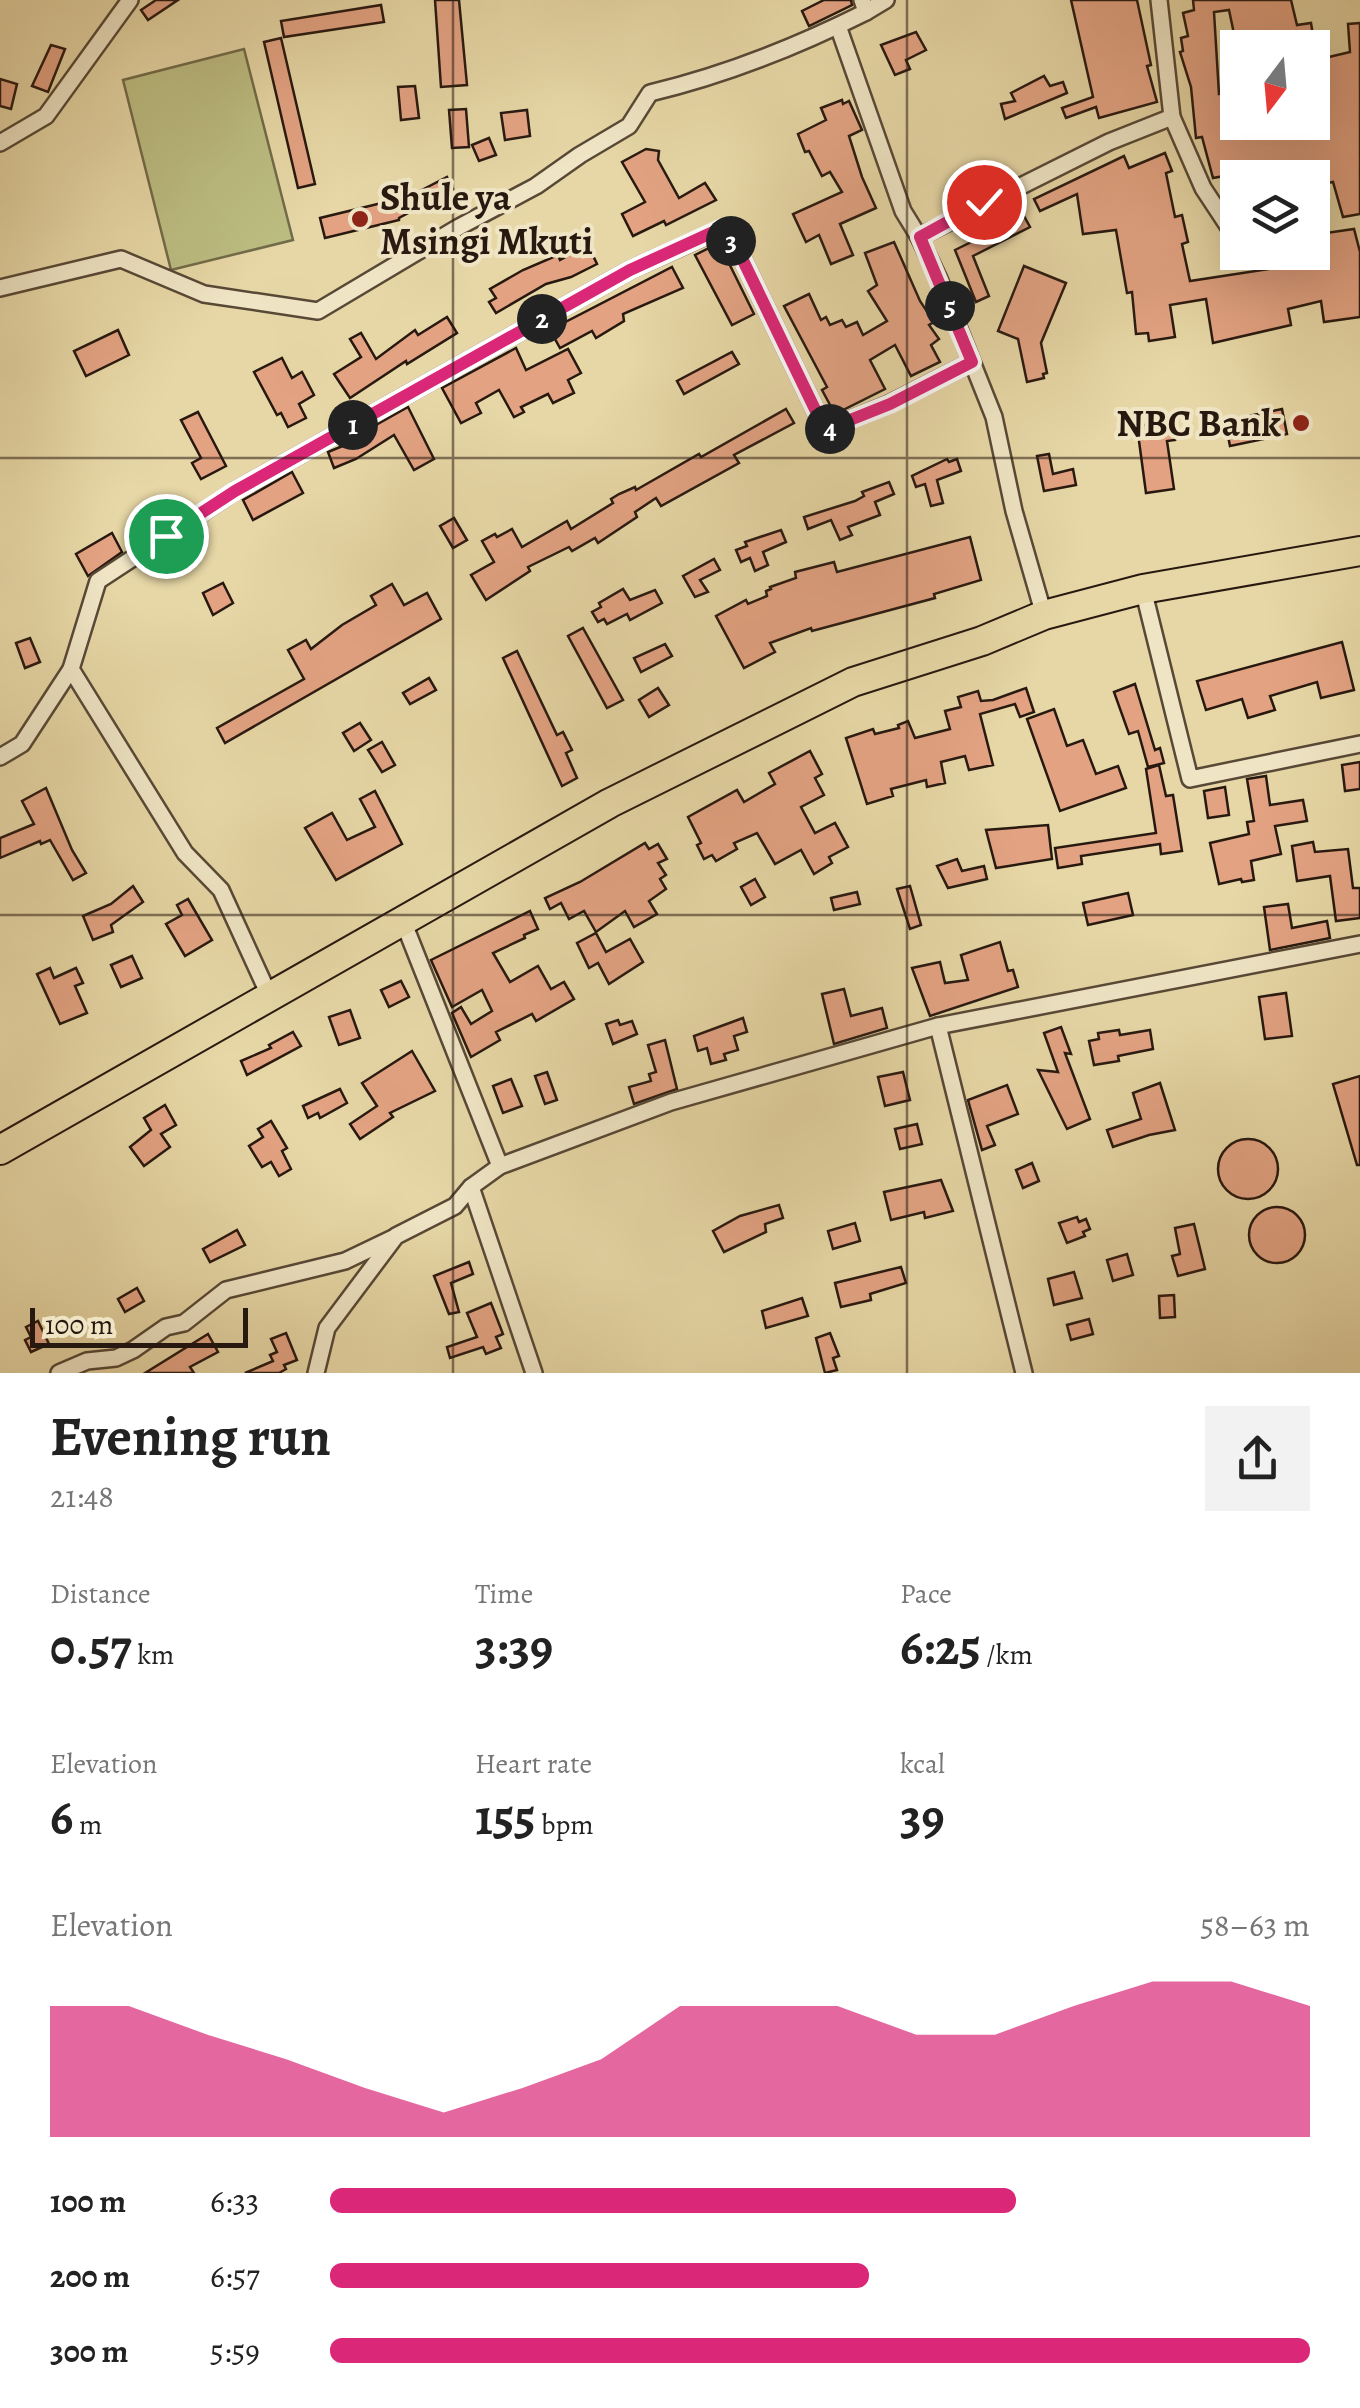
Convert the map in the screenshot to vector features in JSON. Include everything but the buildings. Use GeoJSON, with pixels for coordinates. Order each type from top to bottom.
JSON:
{"type":"FeatureCollection","features":[{"type":"Feature","properties":{"kind":"highway"},"geometry":{"type":"LineString","coordinates":[[0,1150],[610,803],[854,682],[982,641],[1044,614],[1144,589],[1360,551]]}},
{"type":"Feature","properties":{"kind":"street"},"geometry":{"type":"LineString","coordinates":[[0,143],[46,116],[130,0]]}},
{"type":"Feature","properties":{"kind":"street"},"geometry":{"type":"LineString","coordinates":[[0,288],[121,259],[204,294],[318,311],[536,186],[629,126],[650,93],[710,79],[838,26],[864,6],[886,0]]}},
{"type":"Feature","properties":{"kind":"street"},"geometry":{"type":"LineString","coordinates":[[1159,0],[1172,117],[1203,188],[1220,214]]}},
{"type":"Feature","properties":{"kind":"street"},"geometry":{"type":"LineString","coordinates":[[838,26],[903,212],[920,237],[994,417],[1014,511],[1044,614]]}},
{"type":"Feature","properties":{"kind":"street"},"geometry":{"type":"LineString","coordinates":[[920,237],[1091,151],[1172,117]]}},
{"type":"Feature","properties":{"kind":"street"},"geometry":{"type":"LineString","coordinates":[[0,758],[22,744],[70,669],[98,581],[235,491],[630,270],[722,228],[737,248],[825,430],[890,404],[972,362]]}},
{"type":"Feature","properties":{"kind":"street"},"geometry":{"type":"LineString","coordinates":[[1144,589],[1190,779],[1360,744]]}},
{"type":"Feature","properties":{"kind":"street"},"geometry":{"type":"LineString","coordinates":[[70,669],[185,853],[222,890],[269,995]]}},
{"type":"Feature","properties":{"kind":"street"},"geometry":{"type":"LineString","coordinates":[[403,921],[500,1166]]}},
{"type":"Feature","properties":{"kind":"street"},"geometry":{"type":"LineString","coordinates":[[59,1373],[87,1361],[116,1358],[133,1350],[166,1326],[184,1323],[226,1290],[345,1261],[455,1206],[470,1187],[500,1166],[671,1102],[938,1026],[1360,944]]}},
{"type":"Feature","properties":{"kind":"street"},"geometry":{"type":"LineString","coordinates":[[938,1026],[1024,1373]]}},
{"type":"Feature","properties":{"kind":"street"},"geometry":{"type":"LineString","coordinates":[[470,1187],[534,1373]]}},
{"type":"Feature","properties":{"kind":"street"},"geometry":{"type":"LineString","coordinates":[[316,1373],[326,1328],[396,1236]]}},
{"type":"Feature","properties":{"kind":"green space"},"geometry":{"type":"Polygon","coordinates":[[[244,49],[293,240],[171,270],[123,80],[244,49]]]}},
{"type":"Feature","properties":{"kind":"place","name":"Shule ya Msingi Mkuti"},"geometry":{"type":"Point","coordinates":[360,219]}},
{"type":"Feature","properties":{"kind":"place","name":"NBC Bank"},"geometry":{"type":"Point","coordinates":[1301,423]}},
{"type":"Feature","properties":{"kind":"route"},"geometry":{"type":"LineString","coordinates":[[166,536],[235,491],[630,270],[722,228],[737,248],[825,430],[890,404],[972,362],[920,237],[984,202]]}}]}
